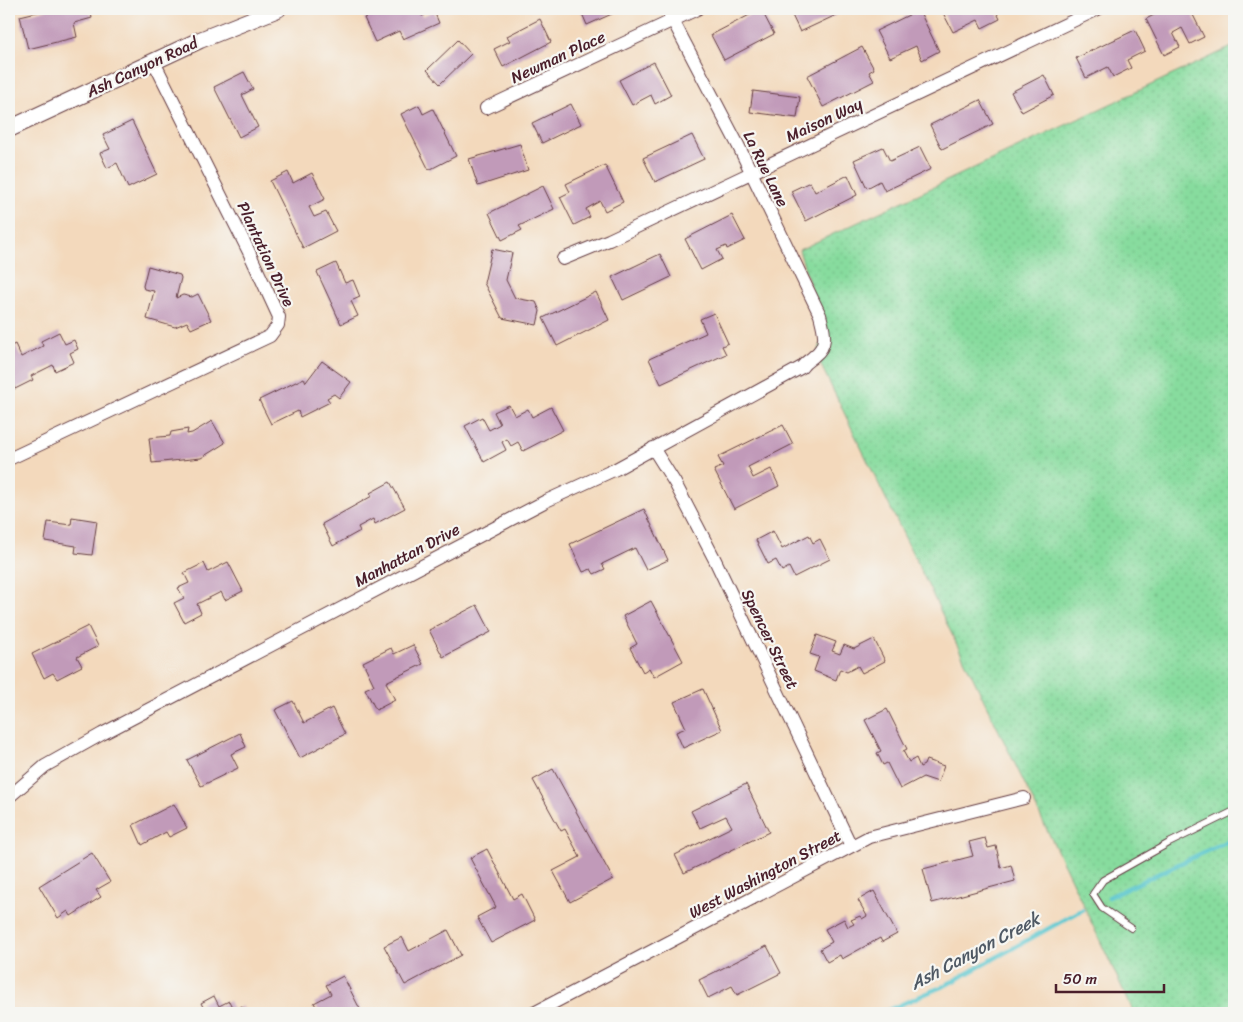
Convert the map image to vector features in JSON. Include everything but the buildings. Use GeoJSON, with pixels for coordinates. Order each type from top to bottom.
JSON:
{"type":"FeatureCollection","features":[{"type":"Feature","properties":{"kind":"street","name":"Ash Canyon Road"},"geometry":{"type":"LineString","coordinates":[[9,129],[200,40],[242,16],[278,9]]}},
{"type":"Feature","properties":{"kind":"street","name":"Newman Place"},"geometry":{"type":"LineString","coordinates":[[486,108],[670,14],[698,9]]}},
{"type":"Feature","properties":{"kind":"street","name":"Maison Way"},"geometry":{"type":"LineString","coordinates":[[563,259],[609,240],[1098,9]]}},
{"type":"Feature","properties":{"kind":"street","name":"La Rue Lane"},"geometry":{"type":"LineString","coordinates":[[670,14],[820,316],[825,335],[822,347]]}},
{"type":"Feature","properties":{"kind":"street","name":"Plantation Drive"},"geometry":{"type":"LineString","coordinates":[[9,459],[270,336],[278,325],[279,317],[248,250],[154,62]]}},
{"type":"Feature","properties":{"kind":"street","name":"Manhattan Drive"},"geometry":{"type":"LineString","coordinates":[[9,797],[45,766],[102,734],[546,501],[616,469],[802,367],[822,347]]}},
{"type":"Feature","properties":{"kind":"street","name":"Spencer Street"},"geometry":{"type":"LineString","coordinates":[[653,448],[675,483],[715,560],[851,846]]}},
{"type":"Feature","properties":{"kind":"street","name":"West Washington Street"},"geometry":{"type":"LineString","coordinates":[[534,1013],[869,838],[1024,798]]}},
{"type":"Feature","properties":{"kind":"lane"},"geometry":{"type":"LineString","coordinates":[[1131,928],[1102,908],[1093,894],[1103,880],[1169,843],[1234,811]]}},
{"type":"Feature","properties":{"kind":"green space"},"geometry":{"type":"Polygon","coordinates":[[[1234,46],[1234,1013],[1134,1013],[1070,877],[816,355],[825,335],[799,250],[1234,46]]]}},
{"type":"Feature","properties":{"kind":"waterway","name":"Ash Canyon Creek"},"geometry":{"type":"LineString","coordinates":[[1109,897],[1234,838]]}},
{"type":"Feature","properties":{"kind":"waterway","name":"Ash Canyon Creek"},"geometry":{"type":"LineString","coordinates":[[881,1013],[946,985],[1082,910]]}}]}
